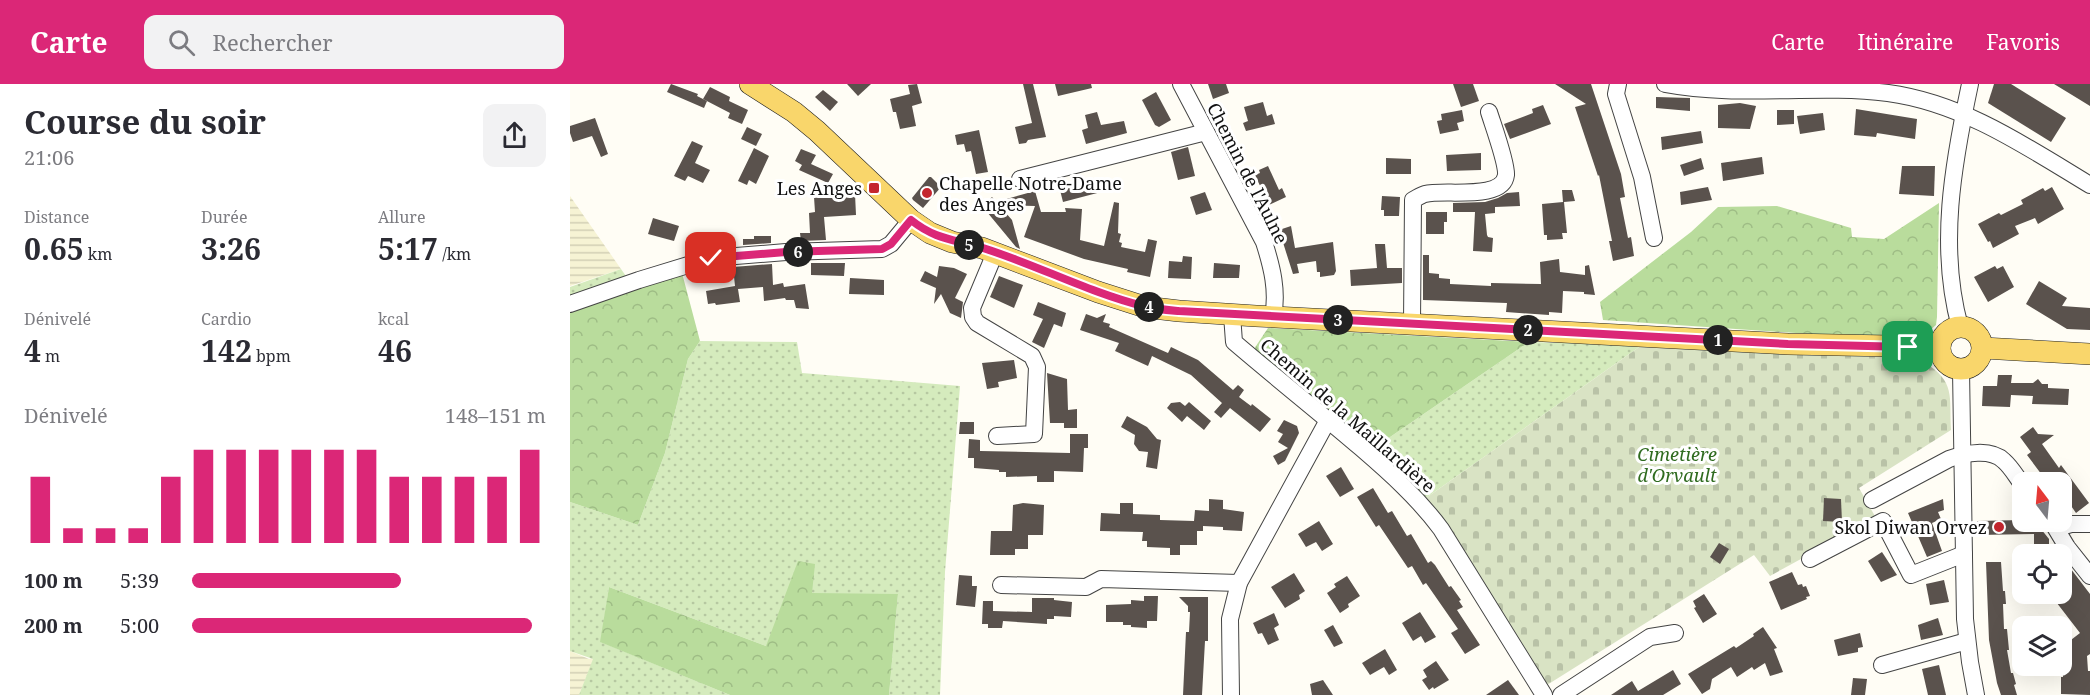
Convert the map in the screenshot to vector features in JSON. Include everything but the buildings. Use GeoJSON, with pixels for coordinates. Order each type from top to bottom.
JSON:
{"type":"FeatureCollection","features":[{"type":"Feature","properties":{"kind":"main road"},"geometry":{"type":"LineString","coordinates":[[750,84],[794,112],[817,131],[923,229],[937,236],[995,252],[1098,292],[1145,307],[1264,317],[1788,344],[1940,347]]}},
{"type":"Feature","properties":{"kind":"main road"},"geometry":{"type":"LineString","coordinates":[[1960,327],[1976,333],[1983,348],[1977,363],[1961,370],[1946,363],[1940,347],[1941,340],[1946,333],[1960,327]]}},
{"type":"Feature","properties":{"kind":"main road"},"geometry":{"type":"LineString","coordinates":[[1983,348],[2090,354]]}},
{"type":"Feature","properties":{"kind":"street","name":"Chemin de l'Aulne"},"geometry":{"type":"LineString","coordinates":[[1181,84],[1264,242],[1275,290],[1264,317]]}},
{"type":"Feature","properties":{"kind":"street"},"geometry":{"type":"LineString","coordinates":[[1617,84],[1616,94],[1642,177],[1654,238]]}},
{"type":"Feature","properties":{"kind":"street"},"geometry":{"type":"LineString","coordinates":[[1665,84],[1745,90],[1889,93],[1926,101],[1989,126],[2090,185]]}},
{"type":"Feature","properties":{"kind":"street"},"geometry":{"type":"LineString","coordinates":[[1960,327],[1950,280],[1948,224],[1951,189],[1970,84]]}},
{"type":"Feature","properties":{"kind":"street"},"geometry":{"type":"LineString","coordinates":[[1412,324],[1413,200],[1427,193],[1478,192],[1496,189],[1503,185],[1506,174],[1489,112]]}},
{"type":"Feature","properties":{"kind":"street"},"geometry":{"type":"LineString","coordinates":[[1020,179],[1206,132]]}},
{"type":"Feature","properties":{"kind":"street"},"geometry":{"type":"LineString","coordinates":[[570,304],[711,258],[786,252],[882,249],[891,244],[911,220]]}},
{"type":"Feature","properties":{"kind":"street"},"geometry":{"type":"LineString","coordinates":[[995,252],[972,308],[973,317],[977,323],[1032,356],[1037,367],[1034,434],[997,436]]}},
{"type":"Feature","properties":{"kind":"street","name":"Chemin de la Maillardière"},"geometry":{"type":"LineString","coordinates":[[1232,315],[1234,342],[1397,479],[1425,507],[1544,695]]}},
{"type":"Feature","properties":{"kind":"street"},"geometry":{"type":"LineString","coordinates":[[1961,370],[1967,640],[1977,695]]}},
{"type":"Feature","properties":{"kind":"street"},"geometry":{"type":"LineString","coordinates":[[1231,695],[1230,619],[1239,583],[1328,420]]}},
{"type":"Feature","properties":{"kind":"street"},"geometry":{"type":"LineString","coordinates":[[1872,500],[1962,454],[1990,453],[2003,459],[2013,472]]}},
{"type":"Feature","properties":{"kind":"street"},"geometry":{"type":"LineString","coordinates":[[1810,559],[1883,521],[1911,575],[1964,554]]}},
{"type":"Feature","properties":{"kind":"street"},"geometry":{"type":"LineString","coordinates":[[2072,524],[2090,524]]}},
{"type":"Feature","properties":{"kind":"street"},"geometry":{"type":"LineString","coordinates":[[2058,532],[2090,576]]}},
{"type":"Feature","properties":{"kind":"street"},"geometry":{"type":"LineString","coordinates":[[1001,585],[1086,587],[1101,579],[1239,583]]}},
{"type":"Feature","properties":{"kind":"street"},"geometry":{"type":"LineString","coordinates":[[1561,695],[1650,637],[1675,633]]}},
{"type":"Feature","properties":{"kind":"street"},"geometry":{"type":"LineString","coordinates":[[1882,664],[1967,640]]}},
{"type":"Feature","properties":{"kind":"shaded area"},"geometry":{"type":"Polygon","coordinates":[[[570,196],[621,269],[570,286],[570,196]]]}},
{"type":"Feature","properties":{"kind":"shaded area"},"geometry":{"type":"Polygon","coordinates":[[[570,651],[589,659],[594,658],[579,695],[570,695],[570,651]]]}},
{"type":"Feature","properties":{"kind":"green space"},"geometry":{"type":"Polygon","coordinates":[[[1939,203],[1936,325],[1920,339],[1603,320],[1600,302],[1691,232],[1718,207],[1777,206],[1851,228],[1852,237],[1884,239],[1939,203]]]}},
{"type":"Feature","properties":{"kind":"green space"},"geometry":{"type":"Polygon","coordinates":[[[621,269],[635,289],[570,311],[570,287],[621,269]]]}},
{"type":"Feature","properties":{"kind":"green space"},"geometry":{"type":"Polygon","coordinates":[[[682,273],[700,341],[688,359],[665,453],[638,525],[570,502],[570,311],[682,273]]]}},
{"type":"Feature","properties":{"kind":"green space"},"geometry":{"type":"Polygon","coordinates":[[[1268,328],[1529,342],[1374,448],[1252,352],[1268,328]]]}},
{"type":"Feature","properties":{"kind":"green space"},"geometry":{"type":"Polygon","coordinates":[[[700,341],[797,342],[802,373],[960,386],[945,572],[940,695],[889,695],[898,594],[766,646],[609,587],[601,642],[730,695],[579,695],[593,659],[570,651],[570,502],[638,525],[665,453],[688,359],[700,341]]]}},
{"type":"Feature","properties":{"kind":"green space"},"geometry":{"type":"Polygon","coordinates":[[[1529,342],[1642,345],[1426,498],[1374,448],[1529,342]]]}},
{"type":"Feature","properties":{"kind":"green space","name":"Cimetière d'Orvault"},"geometry":{"type":"Polygon","coordinates":[[[1642,345],[1924,359],[1924,362],[1934,369],[1946,383],[1950,399],[1951,430],[1859,488],[1876,518],[1770,576],[1754,555],[1547,685],[1426,498],[1642,345]]]}},
{"type":"Feature","properties":{"kind":"green space"},"geometry":{"type":"Polygon","coordinates":[[[798,561],[815,564],[812,593],[898,594],[889,695],[730,695],[600,642],[609,587],[766,646],[798,561]]]}},
{"type":"Feature","properties":{"kind":"place","name":"Les Anges"},"geometry":{"type":"Point","coordinates":[874,188]}},
{"type":"Feature","properties":{"kind":"place","name":"Chapelle Notre-Dame des Anges"},"geometry":{"type":"Point","coordinates":[927,193]}},
{"type":"Feature","properties":{"kind":"place","name":"Skol Diwan Orvez"},"geometry":{"type":"Point","coordinates":[1999,527]}},
{"type":"Feature","properties":{"kind":"route"},"geometry":{"type":"LineString","coordinates":[[711,258],[786,252],[882,249],[891,244],[911,220],[923,229],[952,242],[982,248],[1098,292],[1145,307],[1273,317],[1788,344],[1908,347]]}}]}
